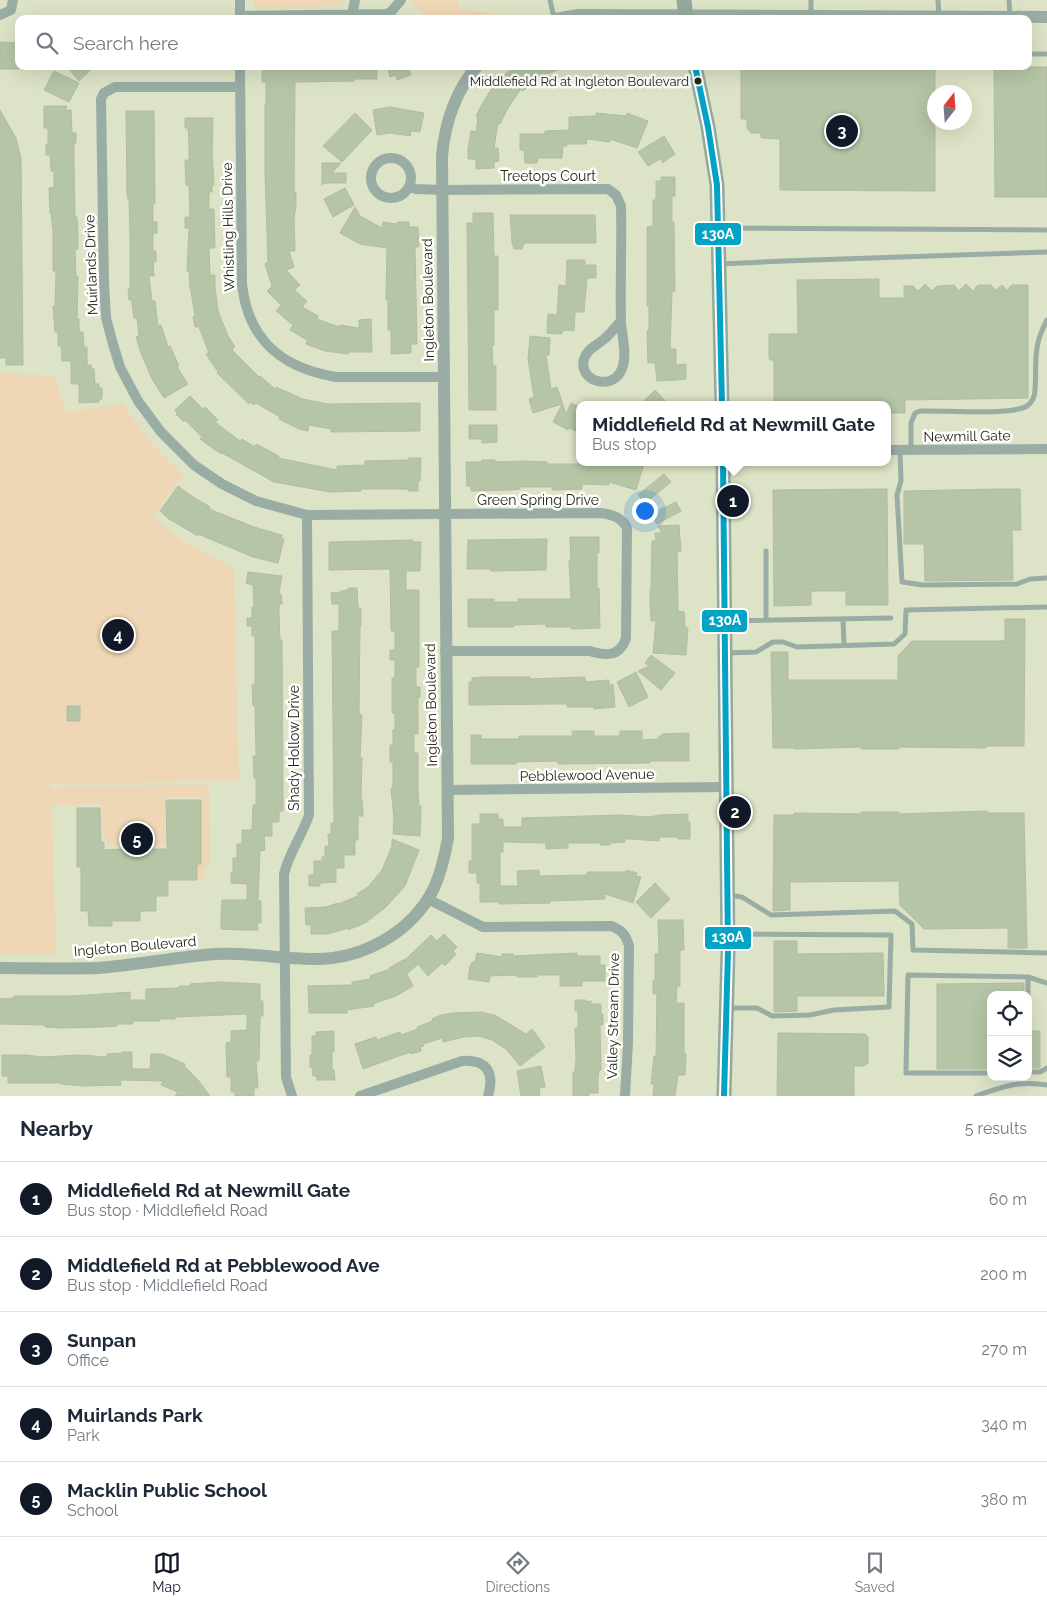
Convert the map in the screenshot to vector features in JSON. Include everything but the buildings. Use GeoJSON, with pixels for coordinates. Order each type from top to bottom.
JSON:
{"type":"FeatureCollection","features":[{"type":"Feature","properties":{"kind":"main road"},"geometry":{"type":"LineString","coordinates":[[684,0],[686,15]]}},
{"type":"Feature","properties":{"kind":"main road"},"geometry":{"type":"LineString","coordinates":[[696,70],[712,146],[717,185],[722,401]]}},
{"type":"Feature","properties":{"kind":"main road"},"geometry":{"type":"LineString","coordinates":[[723,466],[728,896],[724,1096]]}},
{"type":"Feature","properties":{"kind":"street"},"geometry":{"type":"LineString","coordinates":[[0,16],[11,10],[13,0]]}},
{"type":"Feature","properties":{"kind":"street"},"geometry":{"type":"LineString","coordinates":[[240,0],[240,15]]}},
{"type":"Feature","properties":{"kind":"street"},"geometry":{"type":"LineString","coordinates":[[355,0],[352,15],[386,14],[391,12],[401,0]]}},
{"type":"Feature","properties":{"kind":"street"},"geometry":{"type":"LineString","coordinates":[[1032,17],[1047,17]]}},
{"type":"Feature","properties":{"kind":"street","name":"Whistling Hills Drive"},"geometry":{"type":"LineString","coordinates":[[240,70],[242,284],[249,316],[258,333],[277,354],[290,364],[318,374],[336,377],[444,377]]}},
{"type":"Feature","properties":{"kind":"street","name":"Ingleton Boulevard"},"geometry":{"type":"LineString","coordinates":[[0,968],[98,968],[223,954],[285,958],[335,958],[370,948],[385,940],[408,922],[428,899],[434,888],[444,858],[448,838],[442,156],[448,120],[456,98],[474,70]]}},
{"type":"Feature","properties":{"kind":"street","name":"Muirlands Drive"},"geometry":{"type":"LineString","coordinates":[[240,87],[115,87],[104,93],[101,99],[106,318],[120,366],[130,388],[154,424],[180,452],[206,474],[256,501],[308,514],[444,514]]}},
{"type":"Feature","properties":{"kind":"street"},"geometry":{"type":"LineString","coordinates":[[409,186],[416,190],[442,190]]}},
{"type":"Feature","properties":{"kind":"street","name":"Treetops Court"},"geometry":{"type":"LineString","coordinates":[[442,190],[608,189],[616,195],[621,206],[621,321],[624,357],[620,373],[610,382],[594,380],[587,374],[584,367],[584,358],[591,348],[603,340],[621,321]]}},
{"type":"Feature","properties":{"kind":"street","name":"Newmill Gate"},"geometry":{"type":"LineString","coordinates":[[891,450],[1047,449]]}},
{"type":"Feature","properties":{"kind":"street","name":"Shady Hollow Drive"},"geometry":{"type":"LineString","coordinates":[[292,1096],[286,1077],[284,874],[288,858],[302,834],[308,815],[308,514]]}},
{"type":"Feature","properties":{"kind":"street","name":"Green Spring Drive"},"geometry":{"type":"LineString","coordinates":[[444,514],[609,514],[624,522],[627,533],[626,638],[624,645],[617,651],[611,654],[600,654],[590,651],[445,651]]}},
{"type":"Feature","properties":{"kind":"street","name":"Pebblewood Avenue"},"geometry":{"type":"LineString","coordinates":[[447,790],[726,787]]}},
{"type":"Feature","properties":{"kind":"street","name":"Valley Stream Drive"},"geometry":{"type":"LineString","coordinates":[[428,899],[483,927],[611,926],[620,929],[627,938],[629,946],[628,1043],[625,1096]]}},
{"type":"Feature","properties":{"kind":"street"},"geometry":{"type":"LineString","coordinates":[[360,1096],[462,1061],[478,1062],[489,1072],[491,1078],[488,1096]]}},
{"type":"Feature","properties":{"kind":"lane"},"geometry":{"type":"LineString","coordinates":[[550,0],[553,15]]}},
{"type":"Feature","properties":{"kind":"lane"},"geometry":{"type":"LineString","coordinates":[[811,0],[811,15]]}},
{"type":"Feature","properties":{"kind":"lane"},"geometry":{"type":"LineString","coordinates":[[938,0],[939,15]]}},
{"type":"Feature","properties":{"kind":"lane"},"geometry":{"type":"LineString","coordinates":[[1009,0],[1010,15]]}},
{"type":"Feature","properties":{"kind":"lane"},"geometry":{"type":"LineString","coordinates":[[1032,54],[1047,54]]}},
{"type":"Feature","properties":{"kind":"lane"},"geometry":{"type":"LineString","coordinates":[[719,228],[1047,230]]}},
{"type":"Feature","properties":{"kind":"lane"},"geometry":{"type":"LineString","coordinates":[[719,264],[784,260],[1047,252]]}},
{"type":"Feature","properties":{"kind":"lane"},"geometry":{"type":"LineString","coordinates":[[911,450],[912,423],[915,413],[920,411],[1005,411],[1025,408],[1030,404],[1035,392],[1036,346],[1047,320]]}},
{"type":"Feature","properties":{"kind":"lane"},"geometry":{"type":"LineString","coordinates":[[900,450],[902,480],[897,495],[902,582],[923,585],[1017,584],[1030,579],[1047,578]]}},
{"type":"Feature","properties":{"kind":"lane"},"geometry":{"type":"LineString","coordinates":[[766,551],[766,620]]}},
{"type":"Feature","properties":{"kind":"lane"},"geometry":{"type":"LineString","coordinates":[[725,654],[756,652],[773,642],[783,642],[797,647],[894,644],[905,634],[906,610],[1047,606]]}},
{"type":"Feature","properties":{"kind":"lane"},"geometry":{"type":"LineString","coordinates":[[725,622],[891,618]]}},
{"type":"Feature","properties":{"kind":"lane"},"geometry":{"type":"LineString","coordinates":[[843,620],[844,646]]}},
{"type":"Feature","properties":{"kind":"lane"},"geometry":{"type":"LineString","coordinates":[[728,896],[742,896],[771,915],[895,911],[912,924],[913,950],[1047,953]]}},
{"type":"Feature","properties":{"kind":"lane"},"geometry":{"type":"LineString","coordinates":[[727,1008],[757,1008],[772,1016],[810,1015],[834,1010],[889,1007],[890,944],[890,934],[728,934]]}},
{"type":"Feature","properties":{"kind":"lane"},"geometry":{"type":"LineString","coordinates":[[987,1072],[906,1073],[908,976],[1028,977],[1047,983]]}},
{"type":"Feature","properties":{"kind":"lane"},"geometry":{"type":"LineString","coordinates":[[1028,977],[1028,991]]}},
{"type":"Feature","properties":{"kind":"lane"},"geometry":{"type":"LineString","coordinates":[[1032,1072],[1040,1072],[1047,1068]]}},
{"type":"Feature","properties":{"kind":"lane"},"geometry":{"type":"LineString","coordinates":[[976,1096],[1008,1084],[1034,1082],[1047,1085]]}},
{"type":"Feature","properties":{"kind":"lane"},"geometry":{"type":"LineString","coordinates":[[992,1090],[995,1096]]}},
{"type":"Feature","properties":{"kind":"shaded area"},"geometry":{"type":"Polygon","coordinates":[[[254,0],[346,0],[343,4],[322,8],[255,8],[254,0]]]}},
{"type":"Feature","properties":{"kind":"shaded area"},"geometry":{"type":"Polygon","coordinates":[[[409,0],[458,0],[459,9],[502,15],[424,15],[409,0]]]}},
{"type":"Feature","properties":{"kind":"shaded area"},"geometry":{"type":"Polygon","coordinates":[[[0,374],[54,375],[66,412],[123,404],[151,443],[184,475],[152,517],[184,541],[234,569],[239,781],[52,784],[52,789],[60,786],[209,785],[210,863],[205,868],[205,879],[196,879],[196,854],[201,853],[201,797],[165,797],[165,845],[107,845],[107,838],[103,838],[102,804],[52,805],[56,954],[0,954],[0,374]]]}},
{"type":"Feature","properties":{"kind":"transit line","name":"130A"},"geometry":{"type":"LineString","coordinates":[[696,70],[708,127],[717,185],[722,401]]}},
{"type":"Feature","properties":{"kind":"transit line","name":"130A"},"geometry":{"type":"LineString","coordinates":[[723,466],[728,951],[724,1096]]}},
{"type":"Feature","properties":{"kind":"place","name":"Middlefield Rd at Ingleton Boulevard"},"geometry":{"type":"Point","coordinates":[698,81]}},
{"type":"Feature","properties":{"kind":"place","name":"Sunpan"},"geometry":{"type":"Point","coordinates":[842,131]}},
{"type":"Feature","properties":{"kind":"place","name":"Middlefield Rd at Newmill Gate"},"geometry":{"type":"Point","coordinates":[733,501]}},
{"type":"Feature","properties":{"kind":"place","name":"Muirlands Park"},"geometry":{"type":"Point","coordinates":[118,635]}},
{"type":"Feature","properties":{"kind":"place","name":"Middlefield Rd at Pebblewood Ave"},"geometry":{"type":"Point","coordinates":[735,812]}},
{"type":"Feature","properties":{"kind":"place","name":"Macklin Public School"},"geometry":{"type":"Point","coordinates":[137,839]}}]}
